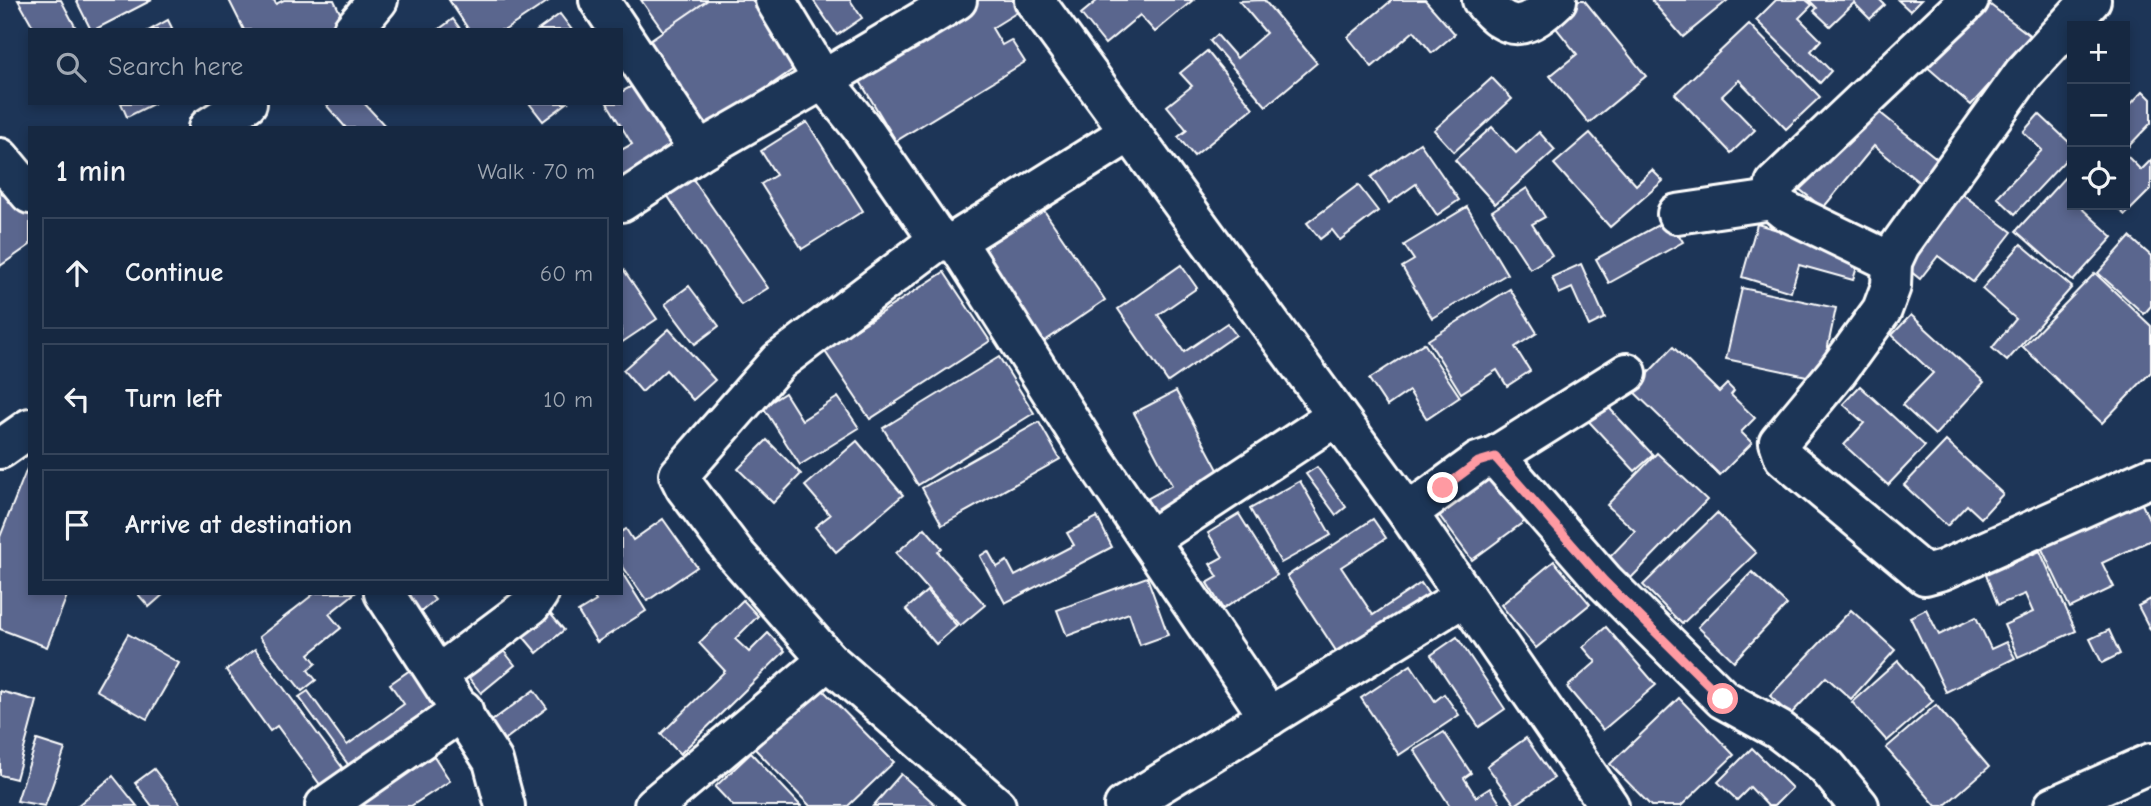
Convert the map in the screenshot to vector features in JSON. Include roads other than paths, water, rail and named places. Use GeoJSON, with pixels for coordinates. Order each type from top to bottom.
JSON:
{"type":"FeatureCollection","features":[{"type":"Feature","properties":{"kind":"street"},"geometry":{"type":"LineString","coordinates":[[355,28],[378,0]]}},
{"type":"Feature","properties":{"kind":"street"},"geometry":{"type":"LineString","coordinates":[[599,0],[617,28]]}},
{"type":"Feature","properties":{"kind":"street"},"geometry":{"type":"LineString","coordinates":[[775,0],[823,80],[948,240],[1269,717]]}},
{"type":"Feature","properties":{"kind":"street"},"geometry":{"type":"LineString","coordinates":[[623,201],[699,151],[957,0]]}},
{"type":"Feature","properties":{"kind":"street"},"geometry":{"type":"LineString","coordinates":[[1034,0],[1408,513],[1609,806]]}},
{"type":"Feature","properties":{"kind":"street"},"geometry":{"type":"LineString","coordinates":[[1482,0],[1490,11],[1507,23],[1520,26],[1536,20],[1557,0]]}},
{"type":"Feature","properties":{"kind":"street"},"geometry":{"type":"LineString","coordinates":[[1772,200],[1775,184],[1969,0]]}},
{"type":"Feature","properties":{"kind":"street"},"geometry":{"type":"LineString","coordinates":[[2091,0],[2023,74],[1899,245],[1892,262],[1891,286],[1882,310],[1838,372],[1779,442],[1784,457],[1925,575],[1943,570],[2151,477]]}},
{"type":"Feature","properties":{"kind":"street"},"geometry":{"type":"LineString","coordinates":[[623,37],[699,151]]}},
{"type":"Feature","properties":{"kind":"street"},"geometry":{"type":"LineString","coordinates":[[211,126],[244,105]]}},
{"type":"Feature","properties":{"kind":"street"},"geometry":{"type":"LineString","coordinates":[[996,806],[828,660],[729,546],[679,475],[779,361],[948,240],[1130,132]]}},
{"type":"Feature","properties":{"kind":"street"},"geometry":{"type":"LineString","coordinates":[[0,158],[28,192]]}},
{"type":"Feature","properties":{"kind":"street"},"geometry":{"type":"LineString","coordinates":[[1677,214],[1772,200],[1784,210],[1892,262]]}},
{"type":"Feature","properties":{"kind":"street"},"geometry":{"type":"LineString","coordinates":[[1408,513],[1478,462],[1495,457],[1627,373]]}},
{"type":"Feature","properties":{"kind":"street"},"geometry":{"type":"LineString","coordinates":[[1149,540],[1337,416]]}},
{"type":"Feature","properties":{"kind":"street"},"geometry":{"type":"LineString","coordinates":[[0,449],[28,429]]}},
{"type":"Feature","properties":{"kind":"street"},"geometry":{"type":"LineString","coordinates":[[1495,457],[1604,581],[1723,699],[1779,730],[1826,766],[1859,806]]}},
{"type":"Feature","properties":{"kind":"street"},"geometry":{"type":"LineString","coordinates":[[385,595],[494,761],[505,806]]}},
{"type":"Feature","properties":{"kind":"street"},"geometry":{"type":"LineString","coordinates":[[439,674],[531,605],[538,595]]}},
{"type":"Feature","properties":{"kind":"street"},"geometry":{"type":"LineString","coordinates":[[1124,806],[1465,596]]}},
{"type":"Feature","properties":{"kind":"street"},"geometry":{"type":"LineString","coordinates":[[654,806],[828,660]]}},
{"type":"Feature","properties":{"kind":"street"},"geometry":{"type":"LineString","coordinates":[[325,806],[463,710]]}},
{"type":"Feature","properties":{"kind":"street"},"geometry":{"type":"LineString","coordinates":[[2054,806],[2151,763]]}}]}
